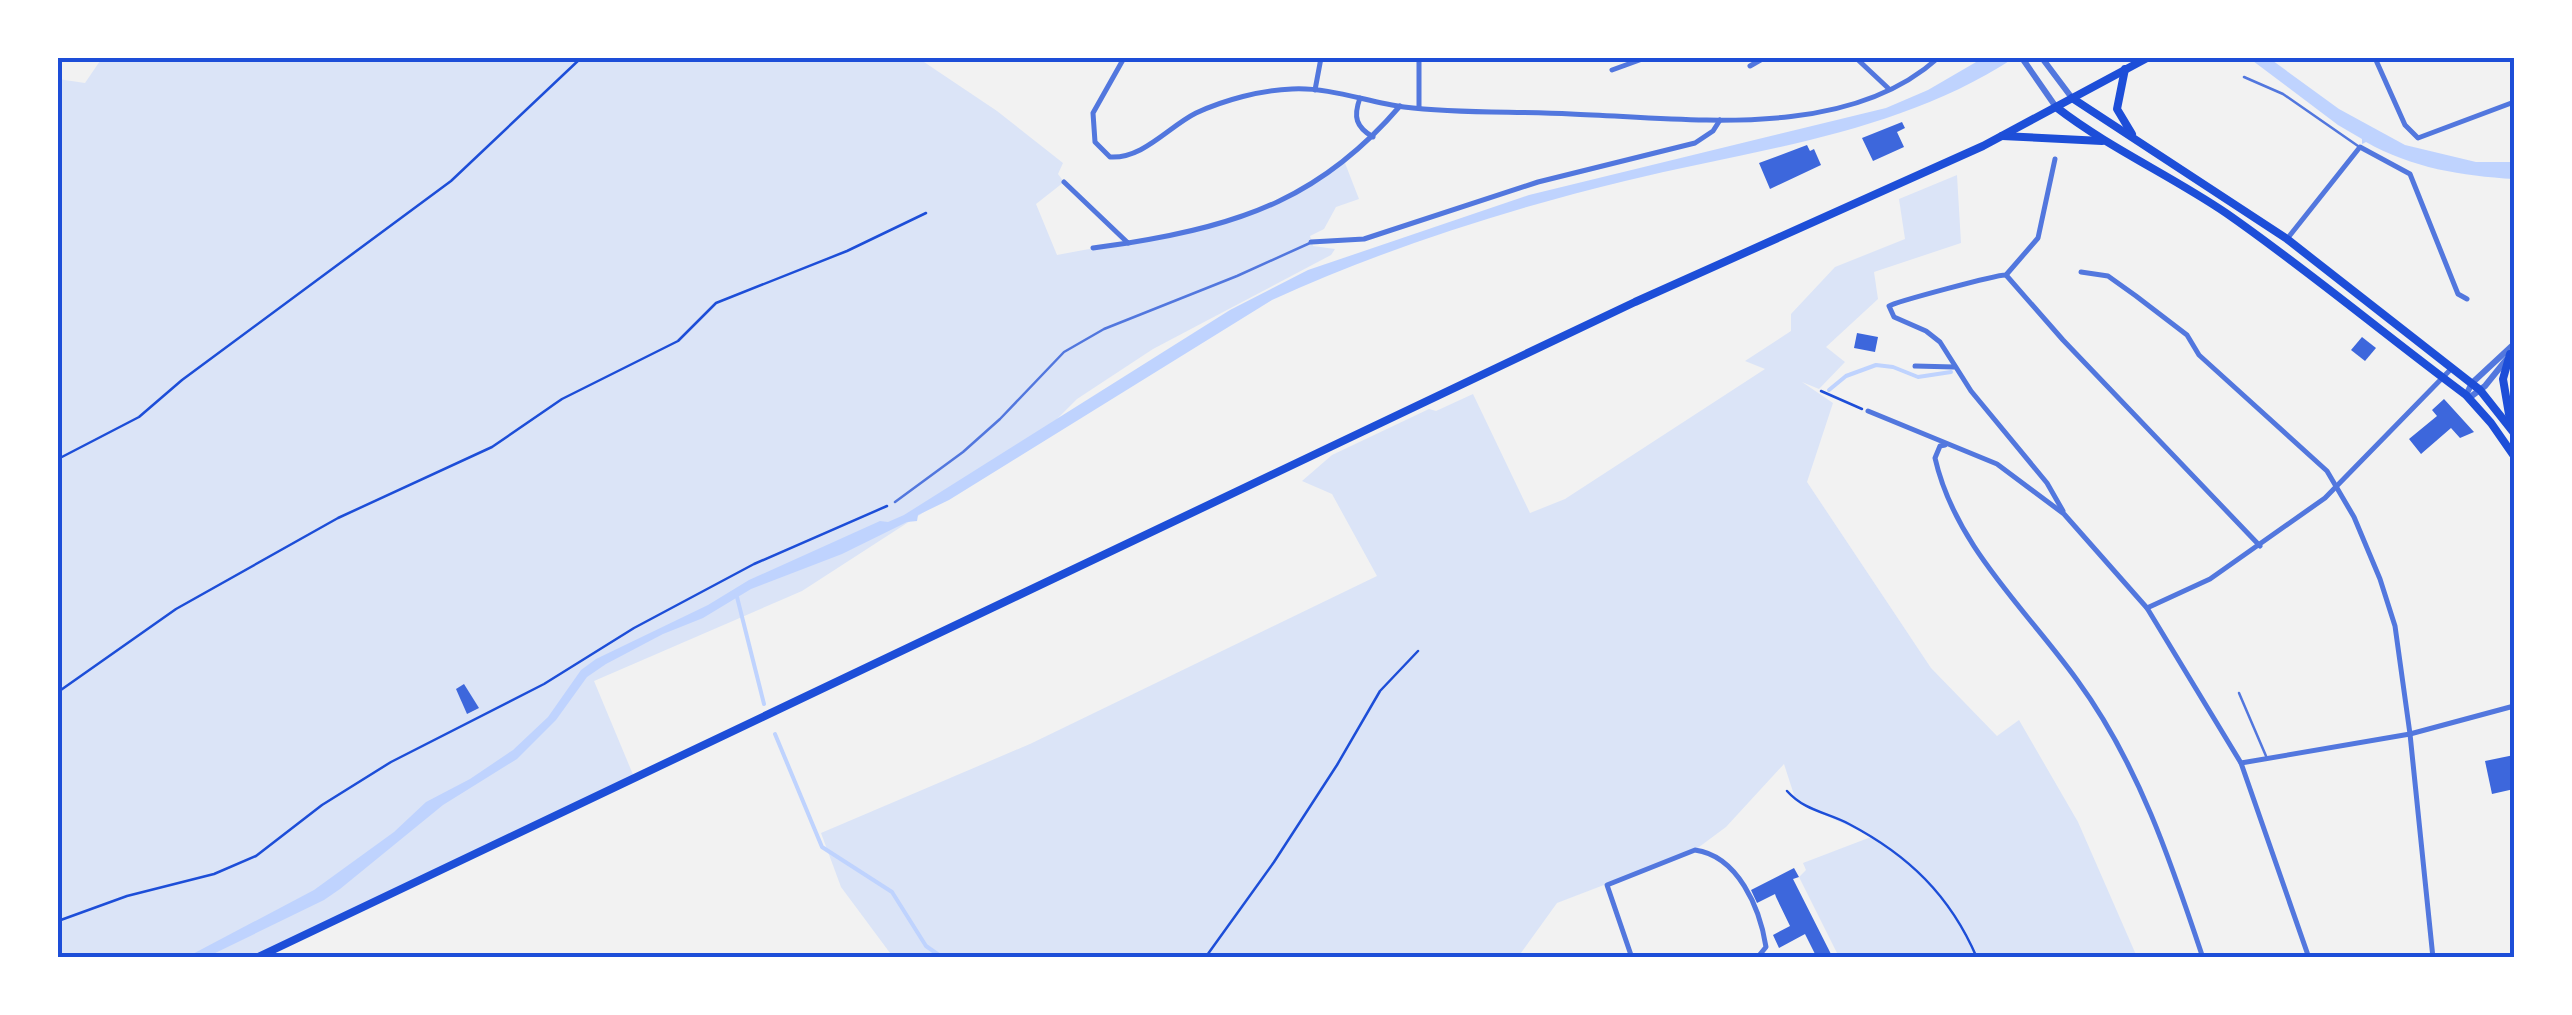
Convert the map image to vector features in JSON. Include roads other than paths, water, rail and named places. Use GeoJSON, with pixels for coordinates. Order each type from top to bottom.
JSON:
{"type":"FeatureCollection","features":[{"type":"Feature","properties":{"kind":"main road"},"geometry":{"type":"LineString","coordinates":[[256,958],[1324,449],[2002,136],[2147,58]]}},
{"type":"Feature","properties":{"kind":"main road"},"geometry":{"type":"LineString","coordinates":[[2125,69],[2117,109],[2134,138]]}},
{"type":"Feature","properties":{"kind":"main road"},"geometry":{"type":"LineString","coordinates":[[2072,98],[2287,239],[2472,383],[2513,432]]}},
{"type":"Feature","properties":{"kind":"main road"},"geometry":{"type":"LineString","coordinates":[[2056,106],[2104,141],[2264,240],[2467,396],[2514,456]]}},
{"type":"Feature","properties":{"kind":"main road"},"geometry":{"type":"LineString","coordinates":[[2002,136],[2104,141]]}},
{"type":"Feature","properties":{"kind":"main road"},"geometry":{"type":"LineString","coordinates":[[2513,349],[2502,379],[2513,432]]}},
{"type":"Feature","properties":{"kind":"street"},"geometry":{"type":"LineString","coordinates":[[1124,58],[1093,113],[1095,142],[1110,156],[1131,156],[1180,122],[1222,104],[1292,89],[1419,108],[1720,120],[1818,113],[1848,106],[1938,59]]}},
{"type":"Feature","properties":{"kind":"street"},"geometry":{"type":"LineString","coordinates":[[1315,90],[1321,58]]}},
{"type":"Feature","properties":{"kind":"street"},"geometry":{"type":"LineString","coordinates":[[1419,58],[1419,108]]}},
{"type":"Feature","properties":{"kind":"street"},"geometry":{"type":"LineString","coordinates":[[1612,70],[1645,58]]}},
{"type":"Feature","properties":{"kind":"street"},"geometry":{"type":"LineString","coordinates":[[1750,66],[1764,58]]}},
{"type":"Feature","properties":{"kind":"street"},"geometry":{"type":"LineString","coordinates":[[1856,58],[1888,88]]}},
{"type":"Feature","properties":{"kind":"street"},"geometry":{"type":"LineString","coordinates":[[2022,58],[2056,106]]}},
{"type":"Feature","properties":{"kind":"street"},"geometry":{"type":"LineString","coordinates":[[2042,58],[2072,98]]}},
{"type":"Feature","properties":{"kind":"street"},"geometry":{"type":"LineString","coordinates":[[2375,58],[2406,125],[2411,133],[2425,138],[2514,102]]}},
{"type":"Feature","properties":{"kind":"street"},"geometry":{"type":"LineString","coordinates":[[1360,98],[1356,119],[1361,130],[1373,138]]}},
{"type":"Feature","properties":{"kind":"street"},"geometry":{"type":"LineString","coordinates":[[1093,248],[1128,244],[1267,208],[1341,166],[1373,138],[1400,106]]}},
{"type":"Feature","properties":{"kind":"street"},"geometry":{"type":"LineString","coordinates":[[1311,242],[1364,238],[1538,182],[1695,144],[1713,132],[1720,120]]}},
{"type":"Feature","properties":{"kind":"street"},"geometry":{"type":"LineString","coordinates":[[2287,239],[2360,147],[2410,174],[2458,294],[2467,300]]}},
{"type":"Feature","properties":{"kind":"street"},"geometry":{"type":"LineString","coordinates":[[2055,159],[2038,238],[2006,274],[1889,306],[1894,318],[1926,331],[1940,342],[1954,367],[2047,483],[2064,514]]}},
{"type":"Feature","properties":{"kind":"street"},"geometry":{"type":"LineString","coordinates":[[1064,182],[1128,244]]}},
{"type":"Feature","properties":{"kind":"street"},"geometry":{"type":"LineString","coordinates":[[2081,272],[2108,276],[2188,335],[2198,356],[2328,472],[2338,486],[2380,580],[2392,618],[2410,734],[2433,958]]}},
{"type":"Feature","properties":{"kind":"street"},"geometry":{"type":"LineString","coordinates":[[2006,274],[2062,340],[2260,546]]}},
{"type":"Feature","properties":{"kind":"street"},"geometry":{"type":"LineString","coordinates":[[2467,396],[2472,383],[2513,349]]}},
{"type":"Feature","properties":{"kind":"street"},"geometry":{"type":"LineString","coordinates":[[2467,396],[2480,390],[2513,349]]}},
{"type":"Feature","properties":{"kind":"street"},"geometry":{"type":"LineString","coordinates":[[1915,366],[1954,367]]}},
{"type":"Feature","properties":{"kind":"street"},"geometry":{"type":"LineString","coordinates":[[2147,608],[2210,578],[2260,546],[2338,486],[2453,368]]}},
{"type":"Feature","properties":{"kind":"street"},"geometry":{"type":"LineString","coordinates":[[1868,412],[1998,464],[2064,514],[2147,608],[2240,764],[2309,958]]}},
{"type":"Feature","properties":{"kind":"street"},"geometry":{"type":"LineString","coordinates":[[1948,445],[1940,446],[1935,458],[1951,507],[1972,547],[2077,680],[2126,758],[2167,855],[2203,958]]}},
{"type":"Feature","properties":{"kind":"street"},"geometry":{"type":"LineString","coordinates":[[2240,764],[2410,734],[2514,706]]}},
{"type":"Feature","properties":{"kind":"street"},"geometry":{"type":"LineString","coordinates":[[1632,958],[1606,885],[1695,850],[1724,861],[1737,874],[1764,935],[1766,947],[1758,958]]}},
{"type":"Feature","properties":{"kind":"lane"},"geometry":{"type":"LineString","coordinates":[[2244,78],[2283,94],[2360,147]]}},
{"type":"Feature","properties":{"kind":"lane"},"geometry":{"type":"LineString","coordinates":[[895,502],[963,452],[1064,352],[1104,329],[1311,242]]}},
{"type":"Feature","properties":{"kind":"lane"},"geometry":{"type":"LineString","coordinates":[[2239,693],[2267,759]]}},
{"type":"Feature","properties":{"kind":"water"},"geometry":{"type":"Polygon","coordinates":[[[1983,58],[2014,58],[1969,84],[1875,122],[1535,205],[1401,248],[1272,300],[949,500],[918,515],[917,521],[751,589],[703,618],[606,664],[587,677],[556,720],[517,759],[443,805],[340,889],[207,957],[187,957],[314,890],[394,832],[426,802],[513,750],[548,717],[581,670],[596,659],[708,605],[749,580],[880,521],[904,515],[1230,310],[1308,270],[1529,195],[1886,108],[1928,90],[1983,58]]]}},
{"type":"Feature","properties":{"kind":"water"},"geometry":{"type":"Polygon","coordinates":[[[2249,58],[2269,58],[2339,109],[2405,145],[2476,162],[2514,162],[2514,179],[2438,169],[2366,142],[2362,144],[2362,139],[2249,58]]]}},
{"type":"Feature","properties":{"kind":"waterway"},"geometry":{"type":"LineString","coordinates":[[1829,390],[1846,376],[1876,365],[1918,377],[1951,372]]}},
{"type":"Feature","properties":{"kind":"waterway"},"geometry":{"type":"LineString","coordinates":[[736,593],[764,704]]}},
{"type":"Feature","properties":{"kind":"waterway"},"geometry":{"type":"LineString","coordinates":[[775,734],[822,847],[892,892],[926,946],[943,958]]}}]}
